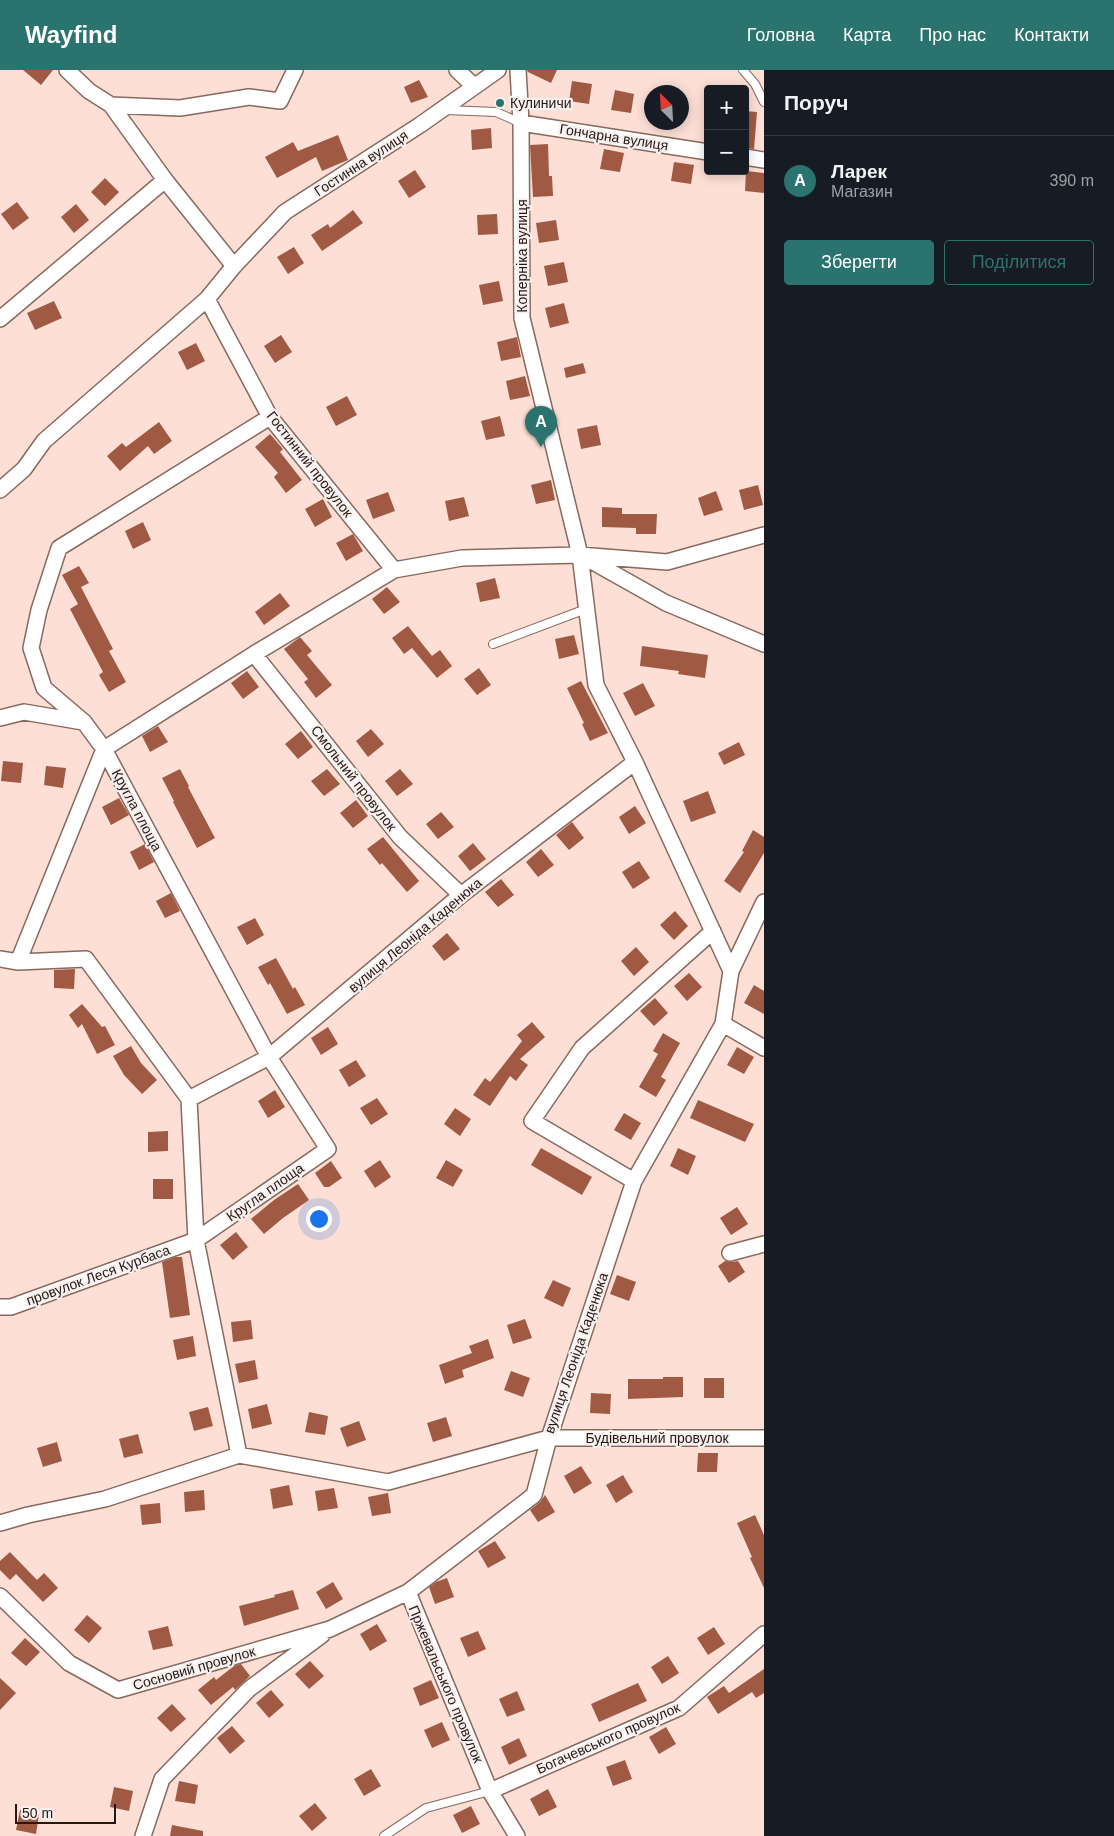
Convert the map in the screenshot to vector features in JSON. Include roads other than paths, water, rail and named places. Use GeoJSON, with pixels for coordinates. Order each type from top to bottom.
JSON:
{"type":"FeatureCollection","features":[{"type":"Feature","properties":{"kind":"street"},"geometry":{"type":"LineString","coordinates":[[67,70],[89,91],[111,104],[165,180],[234,266]]}},
{"type":"Feature","properties":{"kind":"street"},"geometry":{"type":"LineString","coordinates":[[111,104],[180,108],[249,98],[280,101],[295,70]]}},
{"type":"Feature","properties":{"kind":"street"},"geometry":{"type":"LineString","coordinates":[[457,70],[474,86]]}},
{"type":"Feature","properties":{"kind":"street","name":"Гостинна вулиця"},"geometry":{"type":"LineString","coordinates":[[0,490],[24,469],[44,440],[207,299],[234,266],[285,212],[498,70]]}},
{"type":"Feature","properties":{"kind":"street","name":"Коперніка вулиця"},"geometry":{"type":"LineString","coordinates":[[518,70],[521,123],[522,318],[580,555]]}},
{"type":"Feature","properties":{"kind":"street","name":"Гончарна вулиця"},"geometry":{"type":"LineString","coordinates":[[521,123],[704,151]]}},
{"type":"Feature","properties":{"kind":"street"},"geometry":{"type":"LineString","coordinates":[[749,158],[764,160]]}},
{"type":"Feature","properties":{"kind":"street"},"geometry":{"type":"LineString","coordinates":[[0,319],[165,180]]}},
{"type":"Feature","properties":{"kind":"street","name":"Гостинний провулок"},"geometry":{"type":"LineString","coordinates":[[207,299],[270,417],[394,570]]}},
{"type":"Feature","properties":{"kind":"street","name":"Кругла площа"},"geometry":{"type":"LineString","coordinates":[[196,1240],[328,1149],[269,1057],[104,749],[84,722],[44,688],[32,648],[39,610],[59,548],[270,417]]}},
{"type":"Feature","properties":{"kind":"street"},"geometry":{"type":"LineString","coordinates":[[18,962],[104,749],[254,654],[394,570],[462,558],[580,555],[667,562],[764,536]]}},
{"type":"Feature","properties":{"kind":"street"},"geometry":{"type":"LineString","coordinates":[[580,555],[596,685],[635,762],[731,971]]}},
{"type":"Feature","properties":{"kind":"street"},"geometry":{"type":"LineString","coordinates":[[580,555],[666,603],[764,644]]}},
{"type":"Feature","properties":{"kind":"street","name":"Смольний провулок"},"geometry":{"type":"LineString","coordinates":[[254,654],[400,837],[461,896]]}},
{"type":"Feature","properties":{"kind":"street"},"geometry":{"type":"LineString","coordinates":[[0,718],[24,712],[84,722]]}},
{"type":"Feature","properties":{"kind":"street","name":"вулиця Леоніда Каденюка"},"geometry":{"type":"LineString","coordinates":[[189,1099],[269,1057],[461,896],[635,762]]}},
{"type":"Feature","properties":{"kind":"street","name":"вулиця Леоніда Каденюка"},"geometry":{"type":"LineString","coordinates":[[0,1523],[28,1515],[105,1500],[239,1455],[388,1482],[549,1438],[634,1181],[723,1024],[731,971],[764,902]]}},
{"type":"Feature","properties":{"kind":"street"},"geometry":{"type":"LineString","coordinates":[[634,1181],[532,1122],[582,1048],[713,931]]}},
{"type":"Feature","properties":{"kind":"street"},"geometry":{"type":"LineString","coordinates":[[0,959],[18,962],[86,959],[189,1099],[196,1240],[239,1455]]}},
{"type":"Feature","properties":{"kind":"street"},"geometry":{"type":"LineString","coordinates":[[723,1024],[764,1048]]}},
{"type":"Feature","properties":{"kind":"street","name":"провулок Леся Курбаса"},"geometry":{"type":"LineString","coordinates":[[0,1307],[11,1307],[196,1240]]}},
{"type":"Feature","properties":{"kind":"street"},"geometry":{"type":"LineString","coordinates":[[730,1253],[764,1244]]}},
{"type":"Feature","properties":{"kind":"street","name":"Будівельний провулок"},"geometry":{"type":"LineString","coordinates":[[549,1438],[764,1438]]}},
{"type":"Feature","properties":{"kind":"street","name":"Пржевальського провулок"},"geometry":{"type":"LineString","coordinates":[[517,1836],[490,1791],[408,1592],[534,1495],[549,1438]]}},
{"type":"Feature","properties":{"kind":"street","name":"Сосновий провулок"},"geometry":{"type":"LineString","coordinates":[[0,1596],[69,1663],[118,1690],[330,1629],[408,1592]]}},
{"type":"Feature","properties":{"kind":"street","name":"Сосновий провулок"},"geometry":{"type":"LineString","coordinates":[[143,1836],[162,1779],[249,1689],[330,1629]]}},
{"type":"Feature","properties":{"kind":"street","name":"Богачевського провулок"},"geometry":{"type":"LineString","coordinates":[[490,1791],[680,1708],[764,1634]]}},
{"type":"Feature","properties":{"kind":"lane"},"geometry":{"type":"LineString","coordinates":[[743,70],[755,84],[764,102]]}},
{"type":"Feature","properties":{"kind":"lane"},"geometry":{"type":"LineString","coordinates":[[442,109],[496,112],[521,123]]}},
{"type":"Feature","properties":{"kind":"lane"},"geometry":{"type":"LineString","coordinates":[[493,644],[586,609]]}},
{"type":"Feature","properties":{"kind":"lane"},"geometry":{"type":"LineString","coordinates":[[384,1836],[426,1808],[490,1791]]}},
{"type":"Feature","properties":{"kind":"place","name":"Кулиничи"},"geometry":{"type":"Point","coordinates":[500,103]}},
{"type":"Feature","properties":{"kind":"place","name":"Ларек"},"geometry":{"type":"Point","coordinates":[541,447]}}]}
